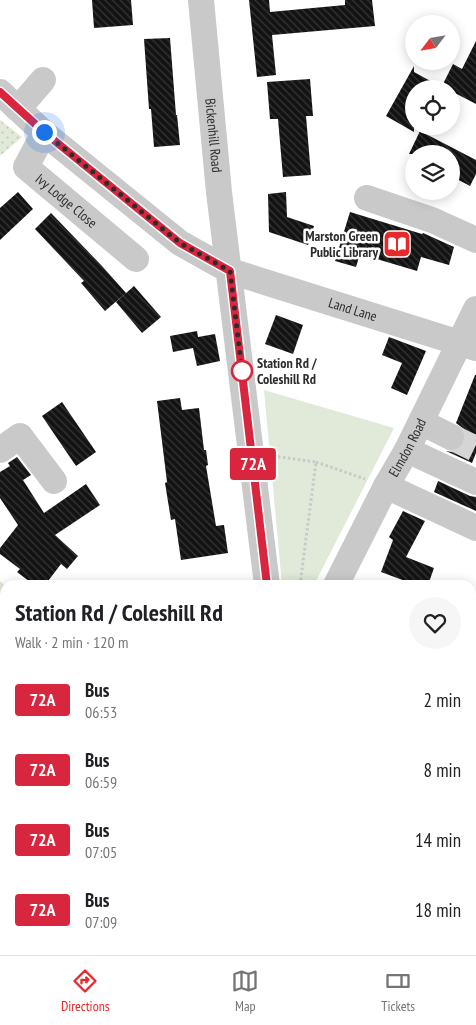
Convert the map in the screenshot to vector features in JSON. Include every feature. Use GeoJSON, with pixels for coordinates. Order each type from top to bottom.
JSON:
{"type":"FeatureCollection","features":[{"type":"Feature","properties":{"kind":"street","name":"Bickenhill Road"},"geometry":{"type":"LineString","coordinates":[[201,0],[219,192],[266,580]]}},
{"type":"Feature","properties":{"kind":"street"},"geometry":{"type":"LineString","coordinates":[[9,100],[43,80]]}},
{"type":"Feature","properties":{"kind":"street","name":"Land Lane"},"geometry":{"type":"LineString","coordinates":[[9,100],[44,132],[180,243],[230,271],[468,345]]}},
{"type":"Feature","properties":{"kind":"street","name":"Ivy Lodge Close"},"geometry":{"type":"LineString","coordinates":[[44,132],[26,167],[136,259]]}},
{"type":"Feature","properties":{"kind":"street"},"geometry":{"type":"LineString","coordinates":[[367,198],[432,220],[476,240]]}},
{"type":"Feature","properties":{"kind":"street","name":"Elmdon Road"},"geometry":{"type":"LineString","coordinates":[[338,580],[378,483],[407,450],[468,345],[476,310]]}},
{"type":"Feature","properties":{"kind":"street"},"geometry":{"type":"LineString","coordinates":[[422,422],[451,437]]}},
{"type":"Feature","properties":{"kind":"street"},"geometry":{"type":"LineString","coordinates":[[0,450],[20,436],[54,481]]}},
{"type":"Feature","properties":{"kind":"street"},"geometry":{"type":"LineString","coordinates":[[407,450],[476,482]]}},
{"type":"Feature","properties":{"kind":"street"},"geometry":{"type":"LineString","coordinates":[[378,483],[476,528]]}},
{"type":"Feature","properties":{"kind":"path"},"geometry":{"type":"LineString","coordinates":[[251,453],[316,462],[378,483]]}},
{"type":"Feature","properties":{"kind":"path"},"geometry":{"type":"LineString","coordinates":[[301,580],[316,462]]}},
{"type":"Feature","properties":{"kind":"green space"},"geometry":{"type":"Polygon","coordinates":[[[0,120],[22,137],[0,156],[0,120]]]}},
{"type":"Feature","properties":{"kind":"green space"},"geometry":{"type":"Polygon","coordinates":[[[264,390],[394,428],[317,580],[282,580],[264,390]]]}},
{"type":"Feature","properties":{"kind":"building"},"geometry":{"type":"Polygon","coordinates":[[[92,0],[131,0],[133,25],[94,28],[92,0]]]}},
{"type":"Feature","properties":{"kind":"building"},"geometry":{"type":"Polygon","coordinates":[[[249,0],[269,0],[270,12],[345,5],[345,0],[372,0],[375,26],[272,35],[276,75],[257,77],[249,0]]]}},
{"type":"Feature","properties":{"kind":"building"},"geometry":{"type":"Polygon","coordinates":[[[170,38],[180,145],[154,147],[144,39],[170,38]]]}},
{"type":"Feature","properties":{"kind":"building"},"geometry":{"type":"Polygon","coordinates":[[[476,41],[476,104],[460,96],[460,80],[445,80],[450,70],[462,69],[476,41]]]}},
{"type":"Feature","properties":{"kind":"building"},"geometry":{"type":"Polygon","coordinates":[[[412,70],[414,70],[414,72],[429,80],[406,80],[412,70]]]}},
{"type":"Feature","properties":{"kind":"building"},"geometry":{"type":"Polygon","coordinates":[[[310,79],[313,116],[306,116],[311,175],[283,177],[278,119],[270,119],[267,82],[310,79]]]}},
{"type":"Feature","properties":{"kind":"building"},"geometry":{"type":"Polygon","coordinates":[[[405,82],[405,127],[386,116],[405,82]]]}},
{"type":"Feature","properties":{"kind":"building"},"geometry":{"type":"Polygon","coordinates":[[[418,135],[428,135],[447,145],[413,145],[418,135]]]}},
{"type":"Feature","properties":{"kind":"building"},"geometry":{"type":"Polygon","coordinates":[[[460,152],[476,160],[476,174],[470,186],[460,181],[460,152]]]}},
{"type":"Feature","properties":{"kind":"building"},"geometry":{"type":"Polygon","coordinates":[[[18,192],[33,209],[0,240],[0,208],[18,192]]]}},
{"type":"Feature","properties":{"kind":"building"},"geometry":{"type":"Polygon","coordinates":[[[286,192],[287,217],[314,226],[308,245],[269,232],[268,194],[286,192]]]}},
{"type":"Feature","properties":{"kind":"building","name":"Marston Green Public Library"},"geometry":{"type":"Polygon","coordinates":[[[350,212],[423,233],[454,247],[449,265],[421,257],[417,271],[360,254],[356,267],[335,261],[350,212]]]}},
{"type":"Feature","properties":{"kind":"building"},"geometry":{"type":"Polygon","coordinates":[[[51,213],[126,293],[105,311],[81,283],[84,281],[35,229],[51,213]]]}},
{"type":"Feature","properties":{"kind":"building"},"geometry":{"type":"Polygon","coordinates":[[[134,286],[161,317],[142,333],[116,302],[134,286]]]}},
{"type":"Feature","properties":{"kind":"building"},"geometry":{"type":"Polygon","coordinates":[[[276,315],[303,325],[293,354],[265,344],[276,315]]]}},
{"type":"Feature","properties":{"kind":"building"},"geometry":{"type":"Polygon","coordinates":[[[197,331],[198,337],[215,334],[220,361],[197,366],[193,348],[173,352],[170,336],[197,331]]]}},
{"type":"Feature","properties":{"kind":"building"},"geometry":{"type":"Polygon","coordinates":[[[389,337],[426,351],[407,395],[391,388],[402,363],[382,355],[389,337]]]}},
{"type":"Feature","properties":{"kind":"building"},"geometry":{"type":"Polygon","coordinates":[[[475,375],[476,453],[472,463],[446,451],[459,450],[465,443],[464,429],[456,423],[475,375]]]}},
{"type":"Feature","properties":{"kind":"building"},"geometry":{"type":"Polygon","coordinates":[[[180,398],[182,410],[199,408],[216,526],[224,525],[228,553],[181,560],[175,519],[171,520],[165,483],[167,482],[157,401],[180,398]]]}},
{"type":"Feature","properties":{"kind":"building"},"geometry":{"type":"Polygon","coordinates":[[[62,402],[96,452],[76,466],[42,416],[62,402]]]}},
{"type":"Feature","properties":{"kind":"building"},"geometry":{"type":"Polygon","coordinates":[[[17,457],[31,475],[23,480],[44,513],[86,484],[100,505],[55,535],[78,556],[67,569],[61,564],[49,580],[27,580],[17,572],[20,569],[0,554],[0,548],[18,525],[0,498],[0,472],[10,466],[8,463],[17,457]]]}},
{"type":"Feature","properties":{"kind":"building"},"geometry":{"type":"Polygon","coordinates":[[[438,481],[476,497],[476,511],[434,492],[438,481]]]}},
{"type":"Feature","properties":{"kind":"building"},"geometry":{"type":"Polygon","coordinates":[[[403,511],[425,521],[406,557],[434,568],[430,580],[403,580],[381,572],[393,540],[389,537],[403,511]]]}},
{"type":"Feature","properties":{"kind":"tunnel"},"geometry":{"type":"LineString","coordinates":[[451,437],[476,449]]}},
{"type":"Feature","properties":{"kind":"bus line","name":"72A"},"geometry":{"type":"LineString","coordinates":[[0,92],[44,132],[180,243],[230,271],[266,580]]}},
{"type":"Feature","properties":{"kind":"place","name":"Marston Green Public Library"},"geometry":{"type":"Point","coordinates":[397,244]}},
{"type":"Feature","properties":{"kind":"place","name":"Station Rd / Coleshill Rd"},"geometry":{"type":"Point","coordinates":[242,371]}},
{"type":"Feature","properties":{"kind":"route"},"geometry":{"type":"LineString","coordinates":[[44,132],[180,243],[230,271],[242,371]]}}]}
